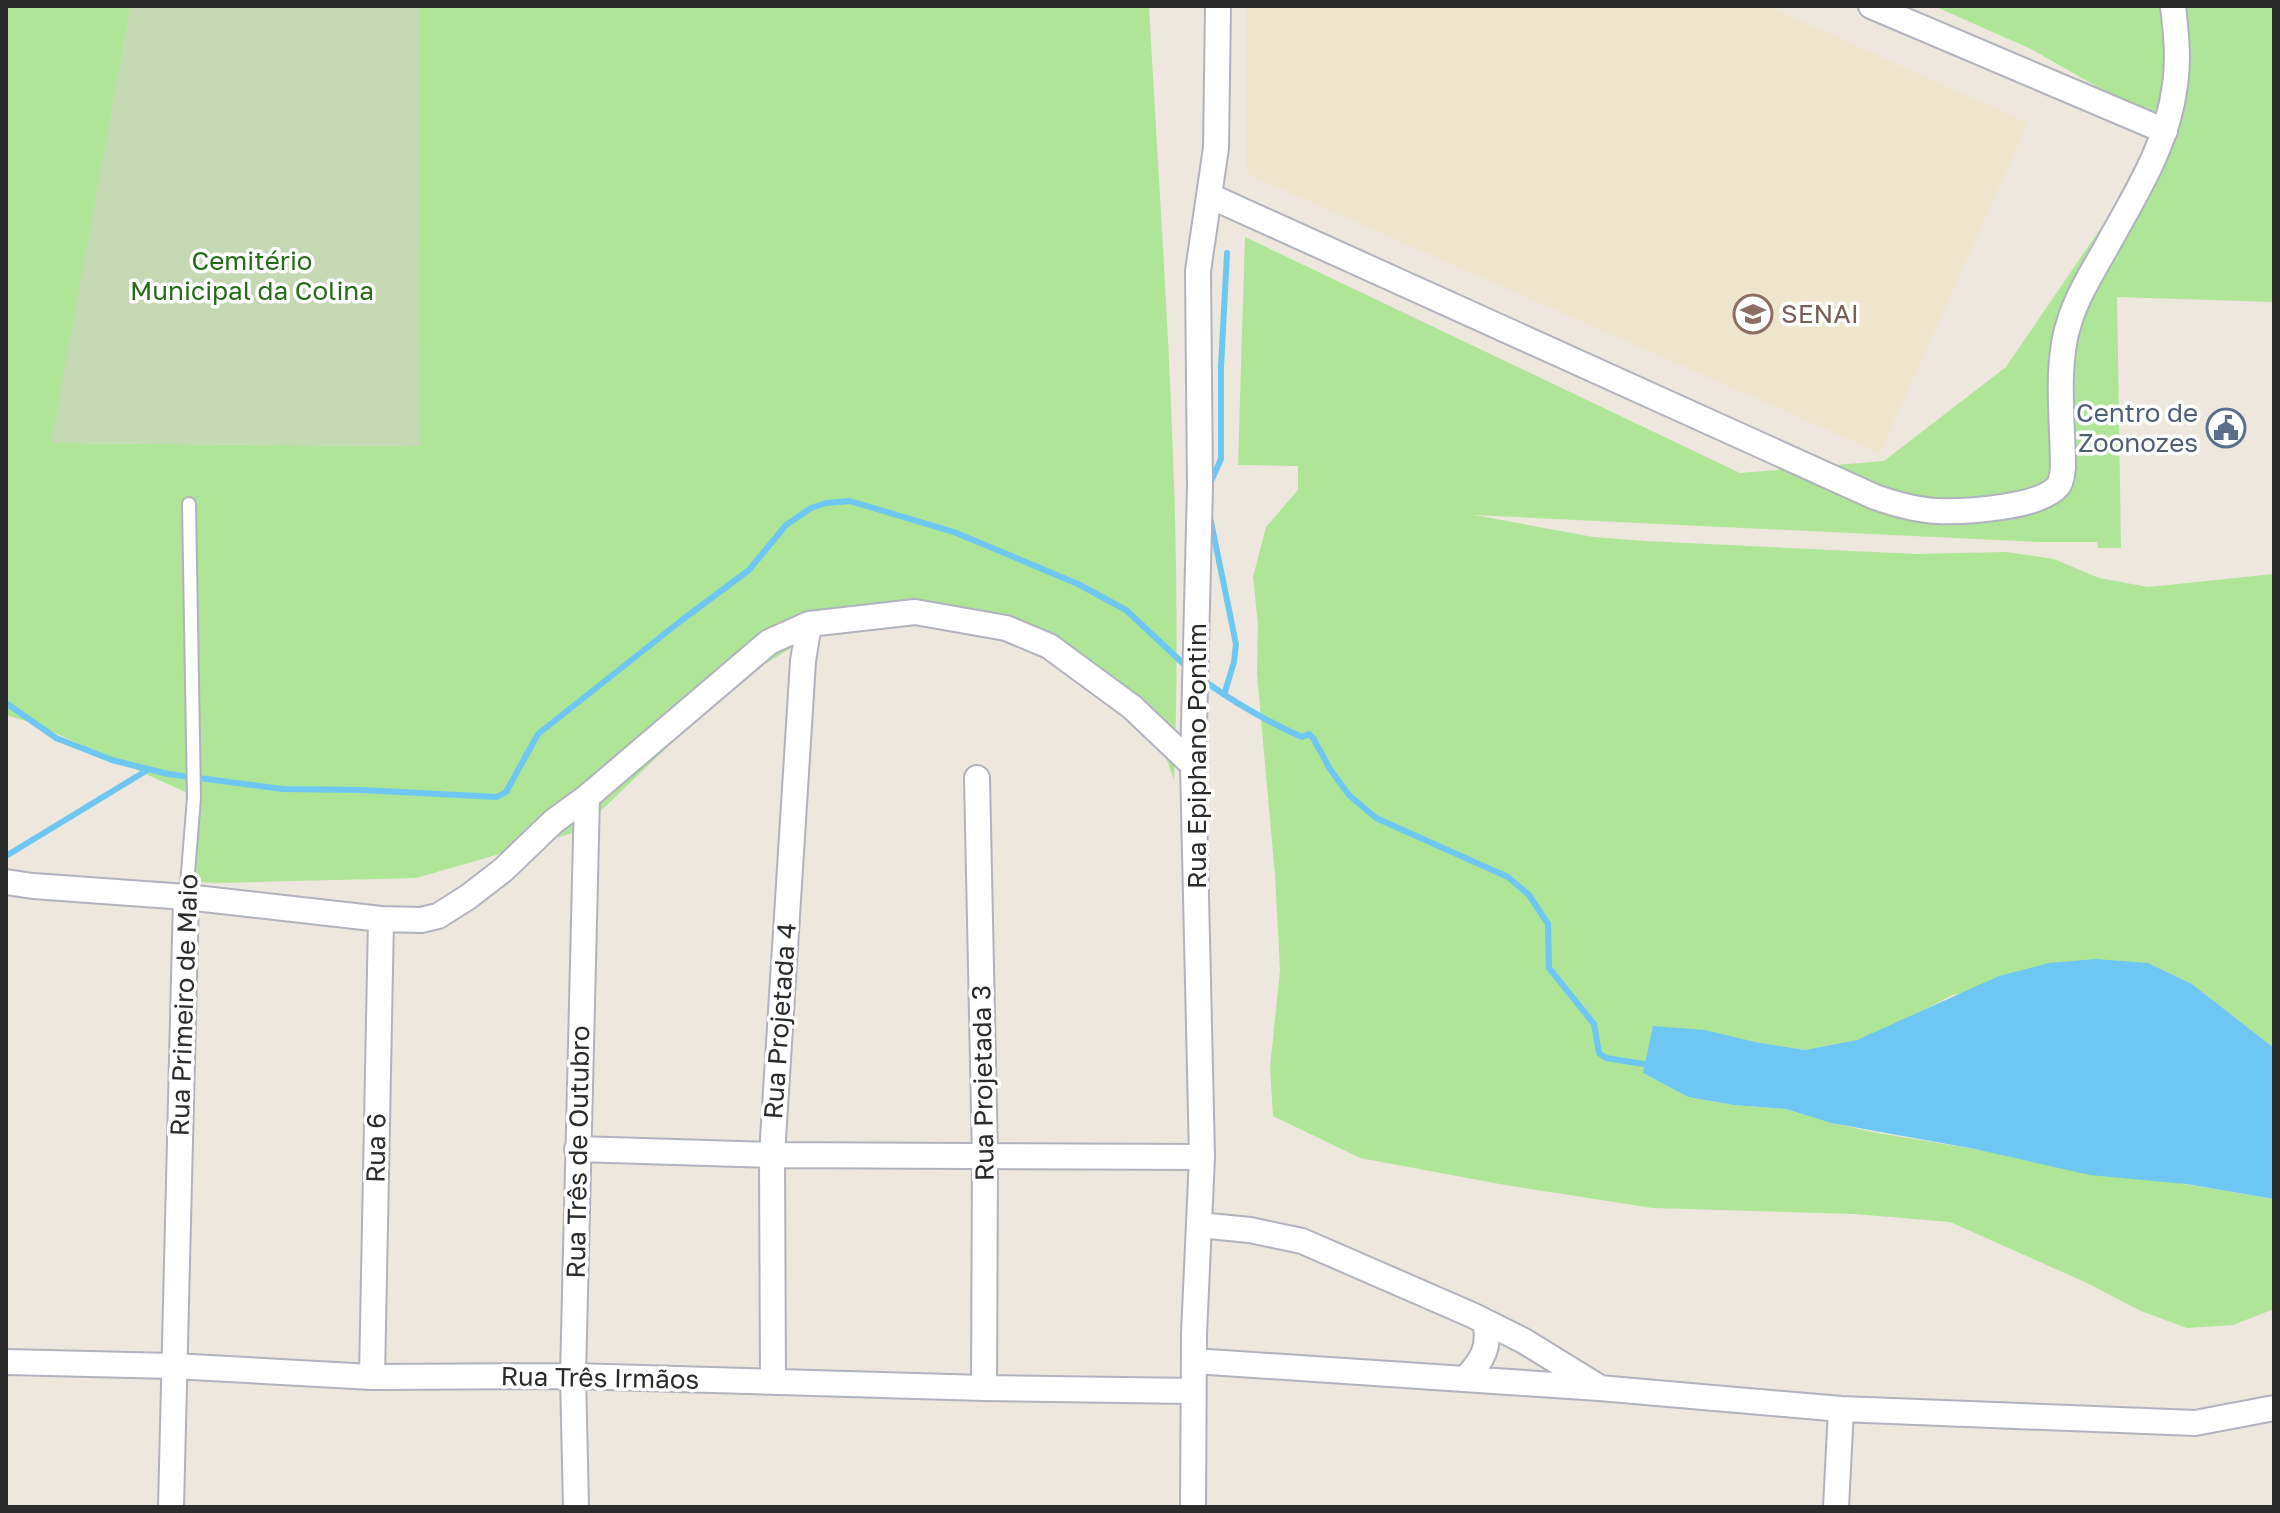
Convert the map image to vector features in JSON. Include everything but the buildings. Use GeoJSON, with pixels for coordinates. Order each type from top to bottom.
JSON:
{"type":"FeatureCollection","features":[{"type":"Feature","properties":{"kind":"street","name":"Rua Epiphano Pontim"},"geometry":{"type":"LineString","coordinates":[[1193,1507],[1193,1391],[1202,1157],[1193,765],[1200,486],[1198,271],[1216,148],[1218,6]]}},
{"type":"Feature","properties":{"kind":"street"},"geometry":{"type":"LineString","coordinates":[[1871,6],[2165,131]]}},
{"type":"Feature","properties":{"kind":"street"},"geometry":{"type":"LineString","coordinates":[[1210,196],[1875,497],[1907,507],[1937,511],[2022,505],[2048,495],[2060,484],[2063,468],[2062,356],[2068,323],[2078,299],[2148,173],[2165,131],[2175,85],[2177,45],[2173,6]]}},
{"type":"Feature","properties":{"kind":"street"},"geometry":{"type":"LineString","coordinates":[[6,882],[186,897],[381,919],[421,920],[451,910],[503,870],[554,821],[587,797],[769,642],[809,624],[915,612],[1006,628],[1049,646],[1120,698],[1193,765]]}},
{"type":"Feature","properties":{"kind":"street","name":"Rua Projetada 4"},"geometry":{"type":"LineString","coordinates":[[773,1382],[772,1155],[803,661],[809,624]]}},
{"type":"Feature","properties":{"kind":"street","name":"Rua Projetada 3"},"geometry":{"type":"LineString","coordinates":[[977,778],[985,1157],[984,1388]]}},
{"type":"Feature","properties":{"kind":"street","name":"Rua Três de Outubro"},"geometry":{"type":"LineString","coordinates":[[576,1507],[573,1376],[587,797]]}},
{"type":"Feature","properties":{"kind":"street","name":"Rua Primeiro de Maio"},"geometry":{"type":"LineString","coordinates":[[171,1507],[186,897]]}},
{"type":"Feature","properties":{"kind":"street","name":"Rua 6"},"geometry":{"type":"LineString","coordinates":[[372,1377],[381,919]]}},
{"type":"Feature","properties":{"kind":"street"},"geometry":{"type":"LineString","coordinates":[[577,1149],[772,1155],[1202,1157]]}},
{"type":"Feature","properties":{"kind":"street"},"geometry":{"type":"LineString","coordinates":[[1199,1225],[1250,1230],[1302,1241],[1524,1341],[1599,1388]]}},
{"type":"Feature","properties":{"kind":"street"},"geometry":{"type":"LineString","coordinates":[[1465,1379],[1485,1354],[1489,1337],[1485,1322]]}},
{"type":"Feature","properties":{"kind":"street"},"geometry":{"type":"LineString","coordinates":[[1194,1361],[1599,1388],[1841,1409],[2195,1423],[2274,1408]]}},
{"type":"Feature","properties":{"kind":"street","name":"Rua Três Irmãos"},"geometry":{"type":"LineString","coordinates":[[6,1362],[173,1366],[372,1377],[573,1376],[1193,1391]]}},
{"type":"Feature","properties":{"kind":"street"},"geometry":{"type":"LineString","coordinates":[[1836,1507],[1841,1409]]}},
{"type":"Feature","properties":{"kind":"lane","name":"Rua Primeiro de Maio"},"geometry":{"type":"LineString","coordinates":[[186,897],[194,798],[189,504]]}},
{"type":"Feature","properties":{"kind":"shaded area","name":"SENAI"},"geometry":{"type":"Polygon","coordinates":[[[1247,6],[1768,6],[2028,123],[1880,453],[1247,174],[1247,6]]]}},
{"type":"Feature","properties":{"kind":"green space"},"geometry":{"type":"Polygon","coordinates":[[[6,6],[131,6],[52,443],[420,446],[419,6],[1149,6],[1174,490],[1174,780],[1150,712],[960,612],[816,633],[735,682],[580,831],[416,878],[218,883],[182,881],[190,794],[35,724],[6,715],[6,6]]]}},
{"type":"Feature","properties":{"kind":"green space","name":"Cemitério Municipal da Colina"},"geometry":{"type":"Polygon","coordinates":[[[131,6],[419,6],[421,446],[51,443],[131,6]]]}},
{"type":"Feature","properties":{"kind":"green space"},"geometry":{"type":"Polygon","coordinates":[[[1934,6],[2274,6],[2274,302],[2117,297],[2121,548],[2098,548],[2097,542],[2038,542],[1474,515],[1593,537],[1645,541],[1916,554],[2006,552],[2054,559],[2099,578],[2148,587],[2274,574],[2274,1048],[2192,984],[2148,963],[1952,995],[1902,1022],[1857,1040],[1805,1050],[1754,1042],[1643,1073],[1688,1097],[1786,1109],[1878,1133],[2274,1199],[2274,1309],[2233,1325],[2187,1328],[2141,1311],[2085,1282],[1950,1222],[1855,1214],[1653,1208],[1505,1185],[1360,1158],[1273,1116],[1270,1068],[1280,970],[1257,674],[1258,625],[1253,577],[1266,527],[1298,490],[1298,466],[1238,465],[1245,237],[1740,473],[1884,461],[2006,367],[2135,178],[2162,114],[2117,98],[2031,49],[1934,6]]]}},
{"type":"Feature","properties":{"kind":"water"},"geometry":{"type":"Polygon","coordinates":[[[2096,959],[2148,963],[2192,984],[2274,1048],[2274,1199],[2186,1184],[2090,1175],[1975,1149],[1831,1123],[1786,1109],[1688,1097],[1643,1073],[1653,1026],[1705,1030],[1805,1050],[1857,1040],[1999,976],[2049,963],[2096,959]]]}},
{"type":"Feature","properties":{"kind":"waterway"},"geometry":{"type":"LineString","coordinates":[[1209,486],[1221,459],[1221,367],[1227,253]]}},
{"type":"Feature","properties":{"kind":"waterway"},"geometry":{"type":"LineString","coordinates":[[6,703],[56,738],[112,760],[168,774],[283,789],[497,797],[506,792],[538,734],[749,570],[786,525],[811,508],[850,501],[954,532],[1078,584],[1126,610],[1188,668]]}},
{"type":"Feature","properties":{"kind":"waterway"},"geometry":{"type":"LineString","coordinates":[[1210,517],[1236,644],[1224,695]]}},
{"type":"Feature","properties":{"kind":"waterway"},"geometry":{"type":"LineString","coordinates":[[1203,680],[1276,725],[1302,737],[1309,734],[1349,795],[1376,818],[1508,877],[1529,895],[1548,924],[1549,968],[1594,1024],[1599,1053],[1606,1058],[1650,1065]]}},
{"type":"Feature","properties":{"kind":"waterway"},"geometry":{"type":"LineString","coordinates":[[6,856],[149,769]]}},
{"type":"Feature","properties":{"kind":"place","name":"SENAI"},"geometry":{"type":"Point","coordinates":[1753,314]}},
{"type":"Feature","properties":{"kind":"place","name":"Centro de Zoonozes"},"geometry":{"type":"Point","coordinates":[2226,428]}}]}
